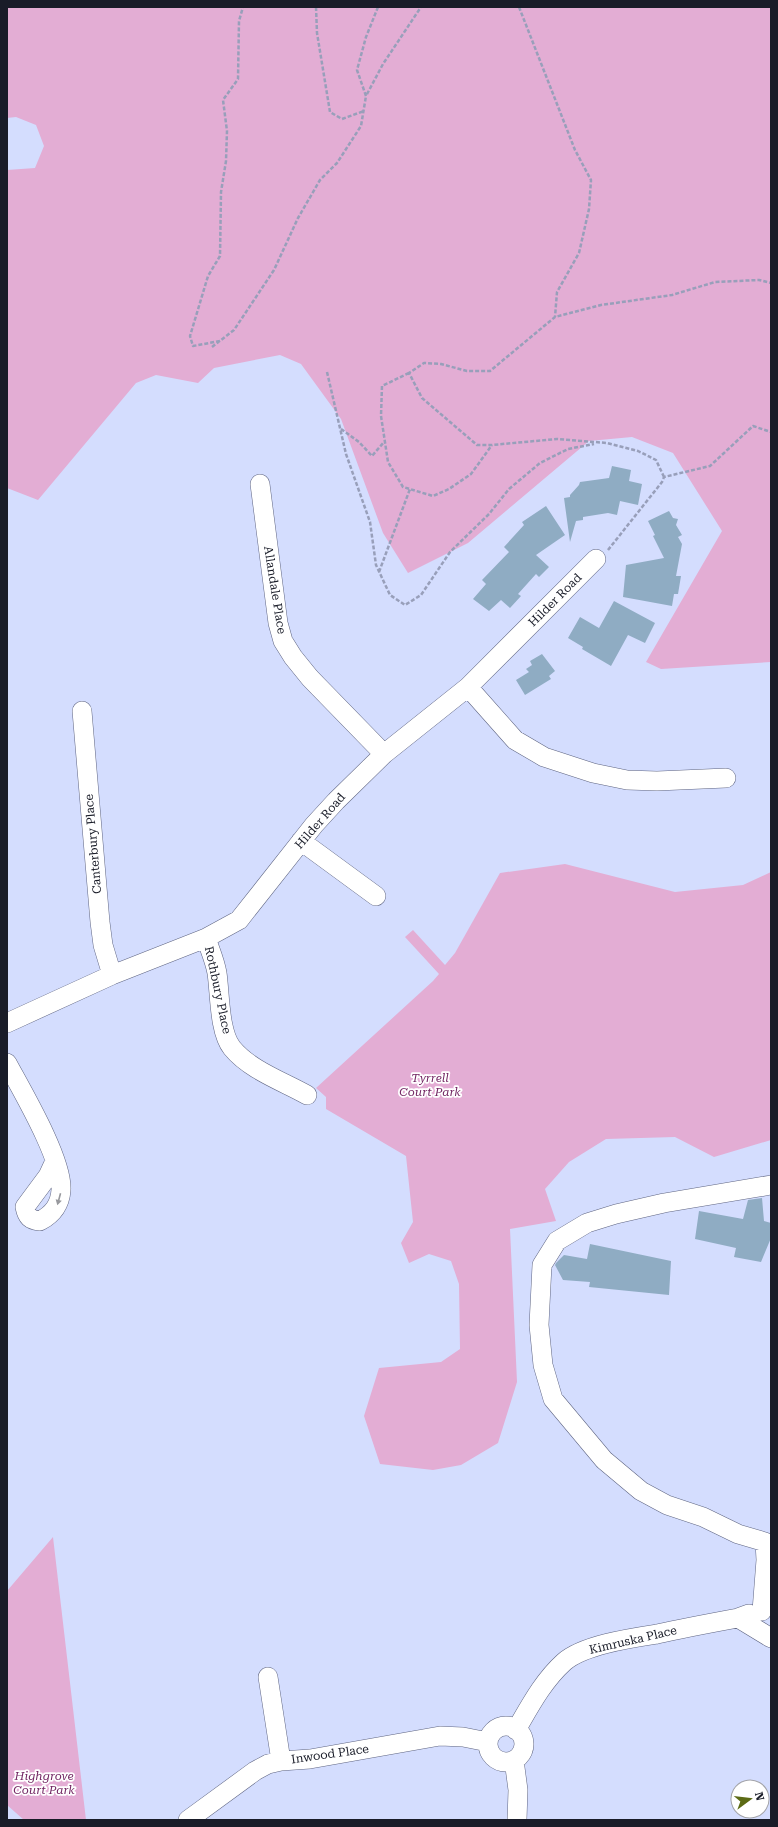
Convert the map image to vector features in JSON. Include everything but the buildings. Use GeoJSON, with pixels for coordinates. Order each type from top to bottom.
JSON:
{"type":"FeatureCollection","features":[{"type":"Feature","properties":{"kind":"street","name":"Allandale Place"},"geometry":{"type":"LineString","coordinates":[[260,484],[278,623],[283,641],[293,657],[310,678],[384,754]]}},
{"type":"Feature","properties":{"kind":"street","name":"Hilder Road"},"geometry":{"type":"LineString","coordinates":[[7,1023],[112,976],[206,938],[239,920],[301,841],[336,801],[384,754],[468,687],[596,559]]}},
{"type":"Feature","properties":{"kind":"street"},"geometry":{"type":"LineString","coordinates":[[468,687],[515,740],[544,757],[593,774],[626,780],[670,781],[726,778]]}},
{"type":"Feature","properties":{"kind":"street","name":"Canterbury Place"},"geometry":{"type":"LineString","coordinates":[[82,711],[101,930],[103,945],[112,976]]}},
{"type":"Feature","properties":{"kind":"street"},"geometry":{"type":"LineString","coordinates":[[301,841],[376,896]]}},
{"type":"Feature","properties":{"kind":"street","name":"Rothbury Place"},"geometry":{"type":"LineString","coordinates":[[206,938],[217,973],[221,1015],[231,1047],[244,1059],[306,1095]]}},
{"type":"Feature","properties":{"kind":"street"},"geometry":{"type":"LineString","coordinates":[[7,1063],[55,1161]]}},
{"type":"Feature","properties":{"kind":"street"},"geometry":{"type":"LineString","coordinates":[[766,1610],[765,1542],[738,1534],[703,1517],[661,1501],[641,1491],[604,1460],[553,1399],[543,1365],[539,1325],[542,1264],[557,1241],[587,1223],[616,1214],[664,1203],[771,1185]]}},
{"type":"Feature","properties":{"kind":"street","name":"Kimruska Place"},"geometry":{"type":"LineString","coordinates":[[516,1730],[539,1691],[565,1661],[578,1654],[620,1640],[738,1618],[766,1610]]}},
{"type":"Feature","properties":{"kind":"street"},"geometry":{"type":"LineString","coordinates":[[738,1618],[771,1638]]}},
{"type":"Feature","properties":{"kind":"street"},"geometry":{"type":"LineString","coordinates":[[268,1677],[281,1760]]}},
{"type":"Feature","properties":{"kind":"street"},"geometry":{"type":"LineString","coordinates":[[508,1726],[516,1730],[522,1737],[524,1745],[521,1754],[514,1760],[505,1762],[496,1759],[490,1751],[488,1742],[492,1734],[499,1728],[508,1726]]}},
{"type":"Feature","properties":{"kind":"street","name":"Inwood Place"},"geometry":{"type":"LineString","coordinates":[[188,1820],[255,1771],[268,1764],[281,1760],[310,1759],[440,1736],[463,1736],[488,1742]]}},
{"type":"Feature","properties":{"kind":"street"},"geometry":{"type":"LineString","coordinates":[[514,1760],[518,1790],[518,1820]]}},
{"type":"Feature","properties":{"kind":"path"},"geometry":{"type":"LineString","coordinates":[[220,341],[193,346],[190,336],[208,276],[220,256],[221,192],[226,161],[227,131],[223,100],[238,79],[239,21],[243,7]]}},
{"type":"Feature","properties":{"kind":"path"},"geometry":{"type":"LineString","coordinates":[[316,7],[317,33],[330,112],[342,119],[364,111]]}},
{"type":"Feature","properties":{"kind":"path"},"geometry":{"type":"LineString","coordinates":[[366,96],[357,70],[366,37],[378,7]]}},
{"type":"Feature","properties":{"kind":"path"},"geometry":{"type":"LineString","coordinates":[[212,347],[234,330],[274,270],[298,218],[320,180],[338,163],[361,126],[366,96],[384,64],[421,7]]}},
{"type":"Feature","properties":{"kind":"path"},"geometry":{"type":"LineString","coordinates":[[519,7],[575,150],[591,180],[589,210],[579,253],[557,292],[556,317]]}},
{"type":"Feature","properties":{"kind":"path"},"geometry":{"type":"LineString","coordinates":[[492,445],[471,474],[449,489],[434,496],[403,487],[388,462],[381,416],[382,386],[409,373],[424,363],[441,364],[467,371],[490,371],[556,317],[601,305],[672,295],[715,282],[759,280],[771,282]]}},
{"type":"Feature","properties":{"kind":"path"},"geometry":{"type":"LineString","coordinates":[[326,372],[346,454],[370,522],[376,565],[390,595],[405,605],[421,595],[450,552],[489,514],[509,488],[540,463],[568,449],[598,443]]}},
{"type":"Feature","properties":{"kind":"path"},"geometry":{"type":"LineString","coordinates":[[409,373],[422,398],[477,445],[557,439],[598,443],[638,451],[656,460],[664,476],[662,482],[609,549],[596,559]]}},
{"type":"Feature","properties":{"kind":"path"},"geometry":{"type":"LineString","coordinates":[[664,476],[710,466],[753,426],[771,432]]}},
{"type":"Feature","properties":{"kind":"path"},"geometry":{"type":"LineString","coordinates":[[340,429],[359,442],[372,456],[384,442]]}},
{"type":"Feature","properties":{"kind":"path"},"geometry":{"type":"LineString","coordinates":[[379,572],[410,489]]}},
{"type":"Feature","properties":{"kind":"green space"},"geometry":{"type":"Polygon","coordinates":[[[7,7],[771,7],[771,662],[661,669],[646,662],[722,531],[673,453],[632,437],[589,441],[468,543],[408,573],[383,533],[341,419],[301,364],[280,355],[214,368],[198,383],[156,375],[136,383],[38,500],[7,488],[7,170],[35,168],[44,146],[36,125],[16,117],[7,118],[7,7]]]}},
{"type":"Feature","properties":{"kind":"green space","name":"Tyrrell Court Park"},"geometry":{"type":"Polygon","coordinates":[[[565,864],[675,892],[743,885],[771,872],[771,1140],[714,1157],[675,1137],[606,1139],[569,1162],[545,1189],[556,1221],[510,1229],[517,1382],[498,1443],[461,1465],[433,1470],[380,1464],[364,1416],[379,1368],[441,1362],[460,1349],[459,1284],[451,1261],[429,1254],[409,1263],[401,1243],[413,1222],[406,1156],[326,1109],[326,1097],[316,1088],[439,974],[405,937],[413,930],[445,965],[455,953],[500,873],[565,864]]]}},
{"type":"Feature","properties":{"kind":"green space","name":"Highgrove Court Park"},"geometry":{"type":"Polygon","coordinates":[[[53,1537],[86,1820],[24,1820],[7,1805],[7,1591],[53,1537]]]}}]}
